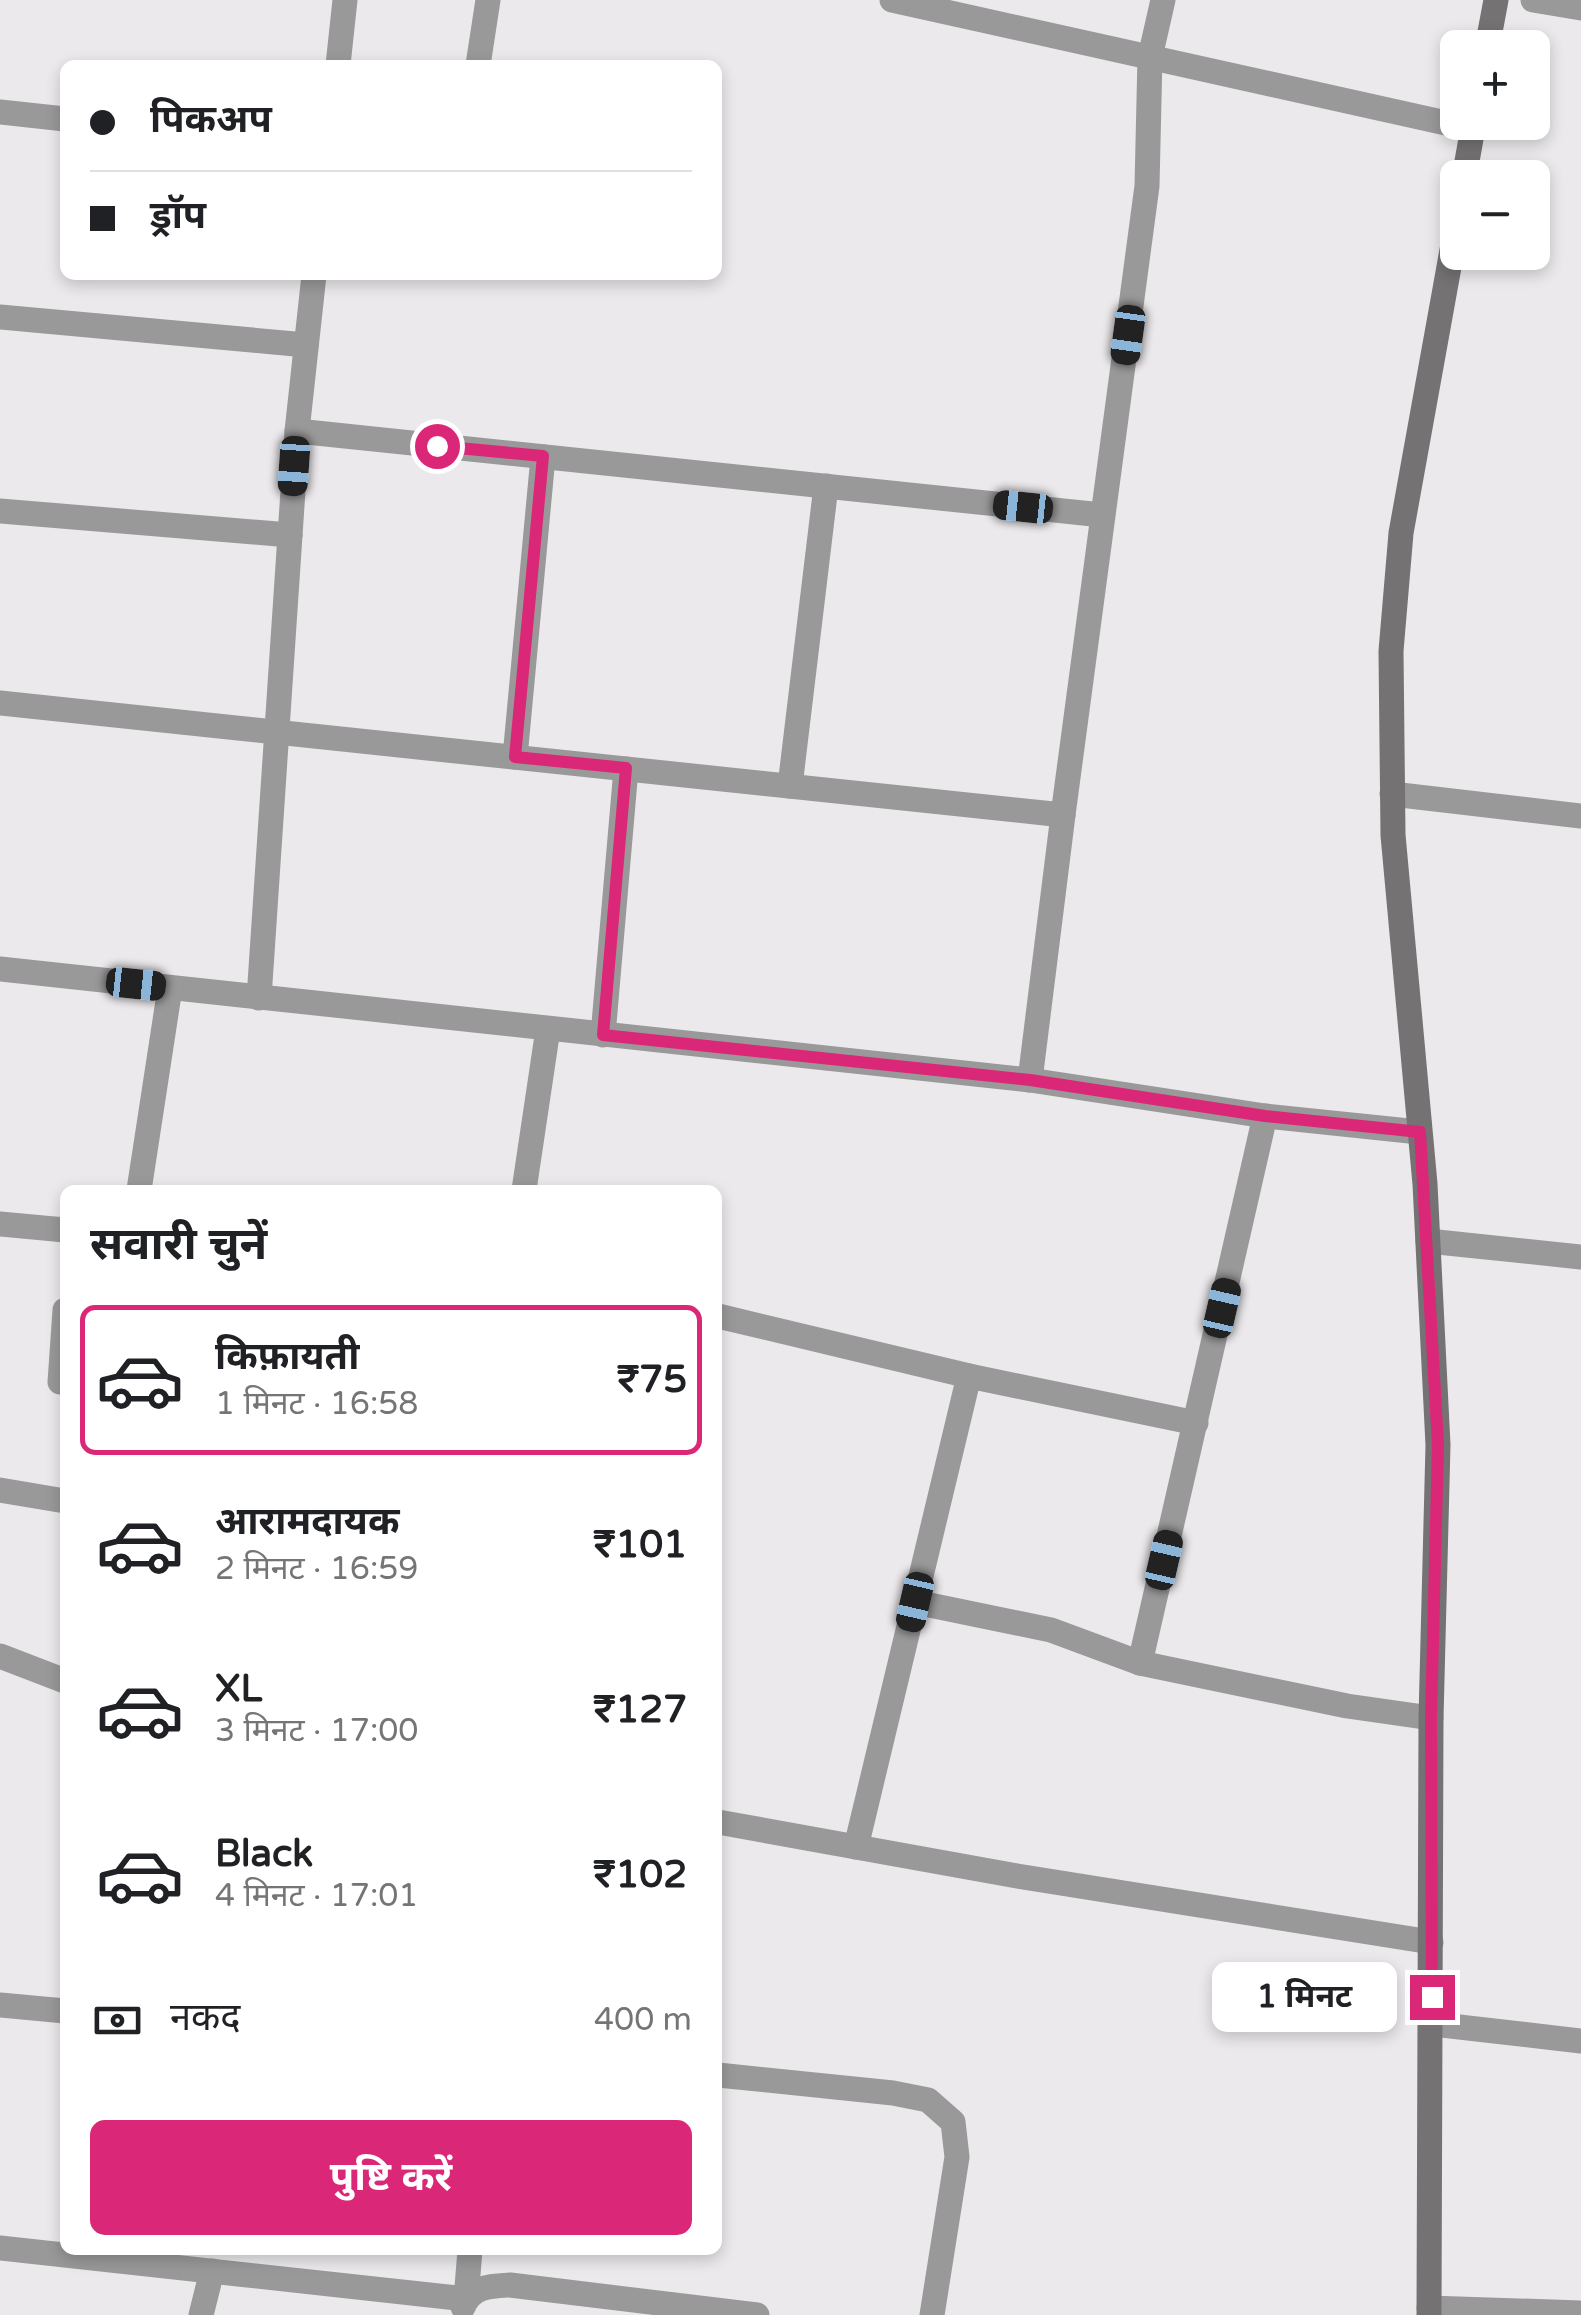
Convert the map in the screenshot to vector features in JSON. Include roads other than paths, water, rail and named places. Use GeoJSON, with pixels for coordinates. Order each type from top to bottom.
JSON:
{"type":"FeatureCollection","features":[{"type":"Feature","properties":{"kind":"street"},"geometry":{"type":"LineString","coordinates":[[339,60],[345,0]]}},
{"type":"Feature","properties":{"kind":"street"},"geometry":{"type":"LineString","coordinates":[[479,60],[488,0]]}},
{"type":"Feature","properties":{"kind":"street"},"geometry":{"type":"LineString","coordinates":[[892,0],[1440,119]]}},
{"type":"Feature","properties":{"kind":"street"},"geometry":{"type":"LineString","coordinates":[[1030,1080],[1147,186],[1150,57],[1163,0]]}},
{"type":"Feature","properties":{"kind":"street"},"geometry":{"type":"LineString","coordinates":[[1490,30],[1496,0]]}},
{"type":"Feature","properties":{"kind":"street"},"geometry":{"type":"LineString","coordinates":[[1534,0],[1581,8]]}},
{"type":"Feature","properties":{"kind":"street"},"geometry":{"type":"LineString","coordinates":[[0,112],[60,118]]}},
{"type":"Feature","properties":{"kind":"street"},"geometry":{"type":"LineString","coordinates":[[1448,270],[1401,533],[1391,650],[1393,836],[1420,1132],[1438,1445],[1431,1718],[1429,2312],[1581,2313]]}},
{"type":"Feature","properties":{"kind":"street"},"geometry":{"type":"LineString","coordinates":[[259,998],[297,431],[313,280]]}},
{"type":"Feature","properties":{"kind":"street"},"geometry":{"type":"LineString","coordinates":[[0,317],[306,345]]}},
{"type":"Feature","properties":{"kind":"street"},"geometry":{"type":"LineString","coordinates":[[297,431],[1102,515]]}},
{"type":"Feature","properties":{"kind":"street"},"geometry":{"type":"LineString","coordinates":[[515,757],[543,456]]}},
{"type":"Feature","properties":{"kind":"street"},"geometry":{"type":"LineString","coordinates":[[790,786],[826,486]]}},
{"type":"Feature","properties":{"kind":"street"},"geometry":{"type":"LineString","coordinates":[[0,510],[290,535]]}},
{"type":"Feature","properties":{"kind":"street"},"geometry":{"type":"LineString","coordinates":[[0,703],[1062,814]]}},
{"type":"Feature","properties":{"kind":"street"},"geometry":{"type":"LineString","coordinates":[[603,1035],[626,768]]}},
{"type":"Feature","properties":{"kind":"street"},"geometry":{"type":"LineString","coordinates":[[1392,794],[1581,816]]}},
{"type":"Feature","properties":{"kind":"street"},"geometry":{"type":"LineString","coordinates":[[0,969],[1030,1080],[1265,1116],[1420,1132]]}},
{"type":"Feature","properties":{"kind":"street"},"geometry":{"type":"LineString","coordinates":[[140,1185],[170,988]]}},
{"type":"Feature","properties":{"kind":"street"},"geometry":{"type":"LineString","coordinates":[[525,1185],[548,1030]]}},
{"type":"Feature","properties":{"kind":"street"},"geometry":{"type":"LineString","coordinates":[[1140,1662],[1265,1116]]}},
{"type":"Feature","properties":{"kind":"street"},"geometry":{"type":"LineString","coordinates":[[0,1224],[60,1230]]}},
{"type":"Feature","properties":{"kind":"street"},"geometry":{"type":"LineString","coordinates":[[1428,1241],[1581,1257]]}},
{"type":"Feature","properties":{"kind":"street"},"geometry":{"type":"LineString","coordinates":[[722,1317],[969,1376],[1196,1423]]}},
{"type":"Feature","properties":{"kind":"street"},"geometry":{"type":"LineString","coordinates":[[856,1847],[969,1376]]}},
{"type":"Feature","properties":{"kind":"street"},"geometry":{"type":"LineString","coordinates":[[0,1490],[60,1501]]}},
{"type":"Feature","properties":{"kind":"street"},"geometry":{"type":"LineString","coordinates":[[915,1602],[1052,1630],[1140,1662],[1347,1706],[1431,1718]]}},
{"type":"Feature","properties":{"kind":"street"},"geometry":{"type":"LineString","coordinates":[[0,1656],[60,1679]]}},
{"type":"Feature","properties":{"kind":"street"},"geometry":{"type":"LineString","coordinates":[[722,1823],[1431,1942]]}},
{"type":"Feature","properties":{"kind":"street"},"geometry":{"type":"LineString","coordinates":[[0,2004],[60,2010]]}},
{"type":"Feature","properties":{"kind":"street"},"geometry":{"type":"LineString","coordinates":[[1432,2024],[1581,2041]]}},
{"type":"Feature","properties":{"kind":"street"},"geometry":{"type":"LineString","coordinates":[[722,2076],[893,2093],[928,2100],[953,2122],[957,2157],[932,2315]]}},
{"type":"Feature","properties":{"kind":"street"},"geometry":{"type":"LineString","coordinates":[[0,2248],[60,2255]]}},
{"type":"Feature","properties":{"kind":"street"},"geometry":{"type":"LineString","coordinates":[[65,2255],[212,2271],[463,2307]]}},
{"type":"Feature","properties":{"kind":"street"},"geometry":{"type":"LineString","coordinates":[[463,2307],[469,2255]]}},
{"type":"Feature","properties":{"kind":"street"},"geometry":{"type":"LineString","coordinates":[[202,2315],[212,2271]]}},
{"type":"Feature","properties":{"kind":"street"},"geometry":{"type":"LineString","coordinates":[[463,2307],[483,2286],[510,2285],[742,2314]]}}]}
